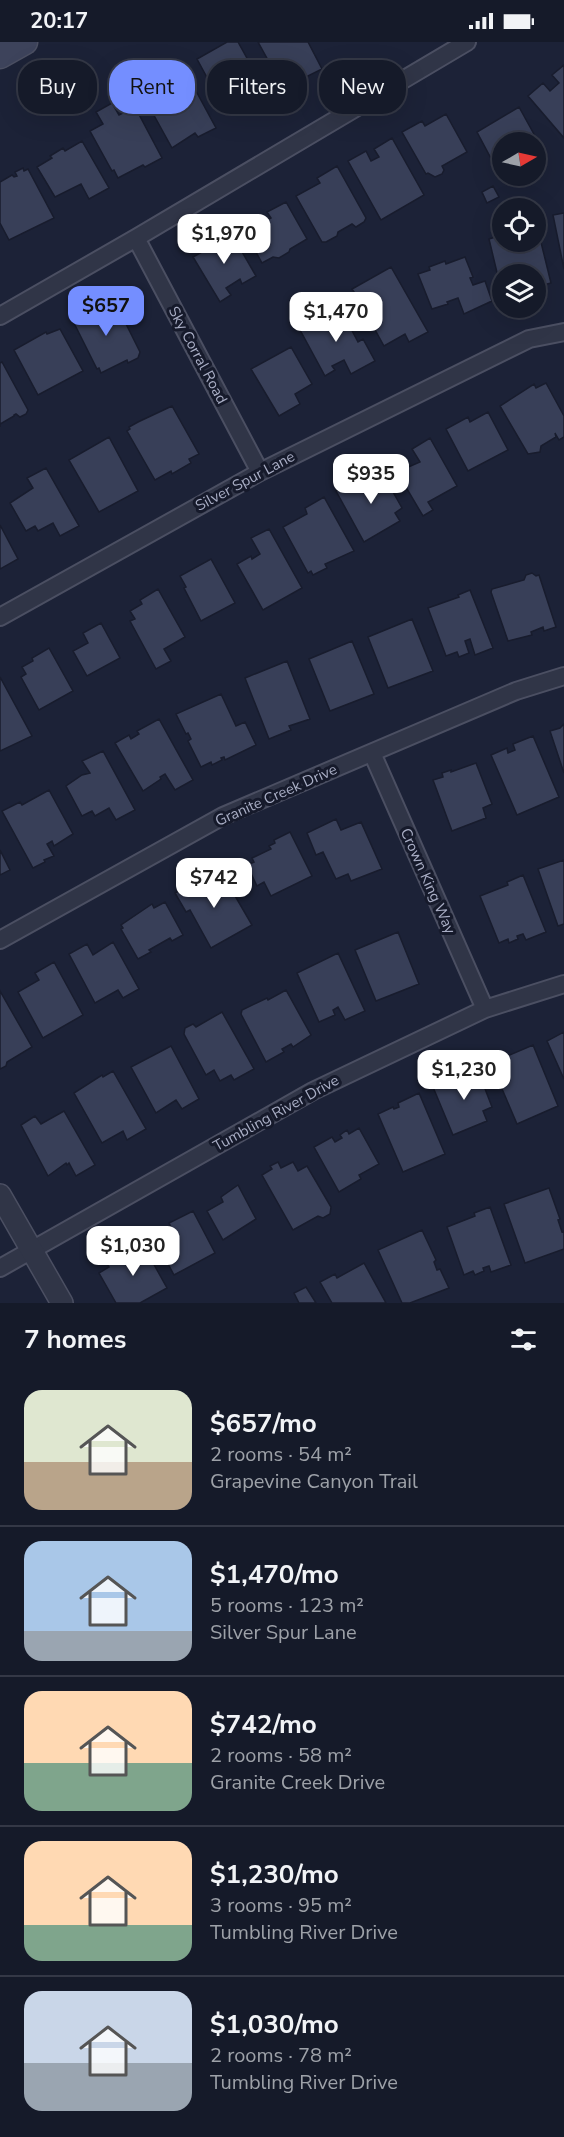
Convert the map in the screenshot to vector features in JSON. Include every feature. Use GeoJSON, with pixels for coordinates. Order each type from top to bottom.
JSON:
{"type":"FeatureCollection","features":[{"type":"Feature","properties":{"kind":"main road"},"geometry":{"type":"LineString","coordinates":[[0,56],[26,42]]}},
{"type":"Feature","properties":{"kind":"street"},"geometry":{"type":"LineString","coordinates":[[0,316],[467,42]]}},
{"type":"Feature","properties":{"kind":"street","name":"Sky Corral Road"},"geometry":{"type":"LineString","coordinates":[[136,238],[260,472]]}},
{"type":"Feature","properties":{"kind":"street","name":"Silver Spur Lane"},"geometry":{"type":"LineString","coordinates":[[0,617],[260,472],[529,339],[564,332]]}},
{"type":"Feature","properties":{"kind":"street","name":"Granite Creek Drive"},"geometry":{"type":"LineString","coordinates":[[0,940],[223,816],[516,691],[564,676]]}},
{"type":"Feature","properties":{"kind":"street","name":"Crown King Way"},"geometry":{"type":"LineString","coordinates":[[372,753],[485,1009]]}},
{"type":"Feature","properties":{"kind":"street","name":"Tumbling River Drive"},"geometry":{"type":"LineString","coordinates":[[0,1268],[313,1091],[485,1009],[564,984]]}},
{"type":"Feature","properties":{"kind":"street"},"geometry":{"type":"LineString","coordinates":[[0,1195],[62,1303]]}},
{"type":"Feature","properties":{"kind":"building"},"geometry":{"type":"Polygon","coordinates":[[[227,42],[238,42],[248,60],[207,60],[207,77],[197,59],[227,42]]]}},
{"type":"Feature","properties":{"kind":"building"},"geometry":{"type":"Polygon","coordinates":[[[258,42],[308,42],[319,63],[319,70],[307,76],[307,60],[268,60],[258,42]]]}},
{"type":"Feature","properties":{"kind":"building"},"geometry":{"type":"Polygon","coordinates":[[[564,65],[564,138],[528,96],[543,83],[550,91],[559,83],[552,75],[564,65]]]}},
{"type":"Feature","properties":{"kind":"building"},"geometry":{"type":"Polygon","coordinates":[[[195,89],[216,128],[198,137],[195,133],[172,148],[153,114],[195,114],[195,89]]]}},
{"type":"Feature","properties":{"kind":"building"},"geometry":{"type":"Polygon","coordinates":[[[109,105],[109,114],[139,114],[162,158],[118,178],[90,131],[103,124],[97,111],[109,105]]]}},
{"type":"Feature","properties":{"kind":"building"},"geometry":{"type":"Polygon","coordinates":[[[519,107],[533,132],[492,132],[492,160],[477,132],[519,107]]]}},
{"type":"Feature","properties":{"kind":"building"},"geometry":{"type":"Polygon","coordinates":[[[446,114],[467,152],[442,166],[444,170],[442,174],[435,177],[426,174],[402,132],[422,121],[425,126],[446,114]]]}},
{"type":"Feature","properties":{"kind":"building"},"geometry":{"type":"Polygon","coordinates":[[[392,138],[424,195],[381,220],[348,161],[366,151],[371,161],[379,157],[374,149],[392,138]]]}},
{"type":"Feature","properties":{"kind":"building"},"geometry":{"type":"Polygon","coordinates":[[[82,141],[109,188],[89,199],[81,184],[55,197],[37,167],[63,148],[65,151],[82,141]]]}},
{"type":"Feature","properties":{"kind":"building"},"geometry":{"type":"Polygon","coordinates":[[[337,166],[366,218],[356,227],[352,224],[338,232],[337,236],[322,242],[296,196],[320,183],[317,178],[337,166]]]}},
{"type":"Feature","properties":{"kind":"building"},"geometry":{"type":"Polygon","coordinates":[[[23,168],[24,171],[28,169],[54,218],[9,240],[0,223],[0,182],[12,175],[17,176],[15,172],[23,168]]]}},
{"type":"Feature","properties":{"kind":"building"},"geometry":{"type":"Polygon","coordinates":[[[493,186],[499,197],[492,198],[487,203],[482,192],[493,186]]]}},
{"type":"Feature","properties":{"kind":"building"},"geometry":{"type":"Polygon","coordinates":[[[286,202],[307,239],[279,258],[273,257],[262,263],[245,232],[271,218],[267,212],[286,202]]]}},
{"type":"Feature","properties":{"kind":"building"},"geometry":{"type":"Polygon","coordinates":[[[564,213],[564,269],[553,215],[564,213]]]}},
{"type":"Feature","properties":{"kind":"building"},"geometry":{"type":"Polygon","coordinates":[[[230,231],[256,276],[242,284],[240,279],[226,288],[231,295],[220,302],[193,257],[215,245],[213,241],[230,231]]]}},
{"type":"Feature","properties":{"kind":"building"},"geometry":{"type":"Polygon","coordinates":[[[492,252],[543,252],[551,283],[546,284],[546,264],[495,264],[492,252]]]}},
{"type":"Feature","properties":{"kind":"building"},"geometry":{"type":"Polygon","coordinates":[[[465,257],[473,277],[470,278],[473,285],[485,281],[492,301],[464,314],[458,298],[432,309],[418,274],[445,261],[446,264],[465,257]]]}},
{"type":"Feature","properties":{"kind":"building"},"geometry":{"type":"Polygon","coordinates":[[[391,267],[428,332],[409,342],[405,334],[384,346],[363,308],[361,309],[352,289],[391,267]]]}},
{"type":"Feature","properties":{"kind":"building"},"geometry":{"type":"Polygon","coordinates":[[[102,304],[106,314],[116,309],[119,315],[121,314],[140,352],[138,358],[128,363],[127,360],[101,373],[70,315],[89,305],[91,309],[102,304]]]}},
{"type":"Feature","properties":{"kind":"building"},"geometry":{"type":"Polygon","coordinates":[[[339,306],[358,342],[363,339],[375,361],[351,374],[344,360],[332,366],[335,370],[325,376],[299,328],[339,306]]]}},
{"type":"Feature","properties":{"kind":"building"},"geometry":{"type":"Polygon","coordinates":[[[60,329],[83,371],[38,395],[14,350],[46,332],[47,334],[60,329]]]}},
{"type":"Feature","properties":{"kind":"building"},"geometry":{"type":"Polygon","coordinates":[[[291,347],[312,384],[295,394],[300,404],[279,416],[251,369],[291,347]]]}},
{"type":"Feature","properties":{"kind":"building"},"geometry":{"type":"Polygon","coordinates":[[[2,362],[28,410],[20,417],[16,414],[0,424],[0,363],[2,362]]]}},
{"type":"Feature","properties":{"kind":"building"},"geometry":{"type":"Polygon","coordinates":[[[546,383],[564,416],[564,437],[559,440],[555,433],[556,437],[541,446],[540,452],[528,454],[500,406],[534,384],[536,388],[546,383]]]}},
{"type":"Feature","properties":{"kind":"building"},"geometry":{"type":"Polygon","coordinates":[[[172,406],[199,454],[189,459],[191,463],[172,474],[171,471],[155,480],[127,431],[129,427],[138,422],[172,406]]]}},
{"type":"Feature","properties":{"kind":"building"},"geometry":{"type":"Polygon","coordinates":[[[488,412],[508,450],[468,471],[446,429],[468,417],[470,422],[488,412]]]}},
{"type":"Feature","properties":{"kind":"building"},"geometry":{"type":"Polygon","coordinates":[[[109,437],[138,491],[99,512],[69,460],[109,437]]]}},
{"type":"Feature","properties":{"kind":"building"},"geometry":{"type":"Polygon","coordinates":[[[430,438],[457,486],[428,502],[433,510],[423,516],[397,472],[420,462],[412,449],[430,438]]]}},
{"type":"Feature","properties":{"kind":"building"},"geometry":{"type":"Polygon","coordinates":[[[46,468],[79,526],[60,536],[53,523],[38,531],[35,526],[26,531],[10,503],[33,488],[27,478],[46,468]]]}},
{"type":"Feature","properties":{"kind":"building"},"geometry":{"type":"Polygon","coordinates":[[[380,469],[402,508],[395,513],[400,521],[364,542],[336,491],[347,483],[355,482],[380,469]]]}},
{"type":"Feature","properties":{"kind":"building"},"geometry":{"type":"Polygon","coordinates":[[[324,497],[354,551],[325,564],[327,568],[313,575],[311,571],[308,573],[283,527],[307,514],[305,508],[324,497]]]}},
{"type":"Feature","properties":{"kind":"building"},"geometry":{"type":"Polygon","coordinates":[[[0,525],[18,559],[0,569],[0,525]]]}},
{"type":"Feature","properties":{"kind":"building"},"geometry":{"type":"Polygon","coordinates":[[[269,529],[302,588],[263,610],[237,564],[260,554],[251,538],[269,529]]]}},
{"type":"Feature","properties":{"kind":"building"},"geometry":{"type":"Polygon","coordinates":[[[211,559],[235,603],[201,621],[180,576],[211,559]]]}},
{"type":"Feature","properties":{"kind":"building"},"geometry":{"type":"Polygon","coordinates":[[[532,573],[539,575],[556,627],[544,631],[543,627],[531,632],[532,635],[508,641],[491,592],[492,589],[524,580],[526,575],[532,573]]]}},
{"type":"Feature","properties":{"kind":"building"},"geometry":{"type":"Polygon","coordinates":[[[158,589],[185,637],[164,649],[171,661],[156,669],[130,621],[135,619],[130,611],[142,604],[140,600],[158,589]]]}},
{"type":"Feature","properties":{"kind":"building"},"geometry":{"type":"Polygon","coordinates":[[[470,590],[493,648],[475,655],[470,639],[465,641],[469,653],[459,657],[457,652],[446,656],[428,608],[459,597],[458,595],[470,590]]]}},
{"type":"Feature","properties":{"kind":"building"},"geometry":{"type":"Polygon","coordinates":[[[412,619],[433,671],[388,688],[368,637],[412,619]]]}},
{"type":"Feature","properties":{"kind":"building"},"geometry":{"type":"Polygon","coordinates":[[[101,623],[120,658],[87,676],[73,651],[88,643],[83,633],[101,623]]]}},
{"type":"Feature","properties":{"kind":"building"},"geometry":{"type":"Polygon","coordinates":[[[352,641],[374,694],[330,711],[309,659],[352,641]]]}},
{"type":"Feature","properties":{"kind":"building"},"geometry":{"type":"Polygon","coordinates":[[[49,648],[73,691],[39,710],[21,677],[26,674],[22,667],[49,648]]]}},
{"type":"Feature","properties":{"kind":"building"},"geometry":{"type":"Polygon","coordinates":[[[287,661],[310,719],[289,726],[291,730],[269,739],[245,678],[287,661]]]}},
{"type":"Feature","properties":{"kind":"building"},"geometry":{"type":"Polygon","coordinates":[[[0,677],[32,736],[0,751],[0,677]]]}},
{"type":"Feature","properties":{"kind":"building"},"geometry":{"type":"Polygon","coordinates":[[[221,694],[236,726],[245,722],[256,745],[225,760],[224,757],[212,765],[211,762],[201,767],[188,741],[191,739],[176,714],[221,694]]]}},
{"type":"Feature","properties":{"kind":"building"},"geometry":{"type":"Polygon","coordinates":[[[159,719],[193,780],[175,790],[165,774],[143,791],[115,743],[129,735],[131,739],[139,734],[137,731],[159,719]]]}},
{"type":"Feature","properties":{"kind":"building"},"geometry":{"type":"Polygon","coordinates":[[[564,724],[564,773],[550,731],[564,724]]]}},
{"type":"Feature","properties":{"kind":"building"},"geometry":{"type":"Polygon","coordinates":[[[533,736],[559,797],[517,815],[491,755],[507,748],[508,753],[515,750],[513,744],[533,736]]]}},
{"type":"Feature","properties":{"kind":"building"},"geometry":{"type":"Polygon","coordinates":[[[103,751],[135,810],[116,820],[109,808],[95,816],[92,811],[82,816],[66,786],[82,775],[90,773],[82,761],[103,751]]]}},
{"type":"Feature","properties":{"kind":"building"},"geometry":{"type":"Polygon","coordinates":[[[476,763],[492,804],[483,808],[486,818],[452,831],[433,780],[443,777],[442,773],[476,763]]]}},
{"type":"Feature","properties":{"kind":"building"},"geometry":{"type":"Polygon","coordinates":[[[49,790],[73,834],[54,846],[52,841],[47,844],[54,856],[33,868],[2,811],[20,802],[22,805],[49,790]]]}},
{"type":"Feature","properties":{"kind":"building"},"geometry":{"type":"Polygon","coordinates":[[[336,819],[341,830],[361,822],[382,869],[351,881],[348,874],[336,879],[323,852],[316,855],[307,833],[336,819]]]}},
{"type":"Feature","properties":{"kind":"building"},"geometry":{"type":"Polygon","coordinates":[[[290,832],[312,876],[271,896],[264,882],[257,886],[247,865],[254,862],[252,858],[271,849],[269,846],[275,843],[274,840],[290,832]]]}},
{"type":"Feature","properties":{"kind":"building"},"geometry":{"type":"Polygon","coordinates":[[[0,850],[10,870],[0,875],[0,850]]]}},
{"type":"Feature","properties":{"kind":"building"},"geometry":{"type":"Polygon","coordinates":[[[564,860],[564,924],[558,926],[538,869],[564,860]]]}},
{"type":"Feature","properties":{"kind":"building"},"geometry":{"type":"Polygon","coordinates":[[[220,870],[252,925],[211,948],[190,910],[186,912],[175,893],[199,880],[202,886],[204,885],[201,881],[220,870]]]}},
{"type":"Feature","properties":{"kind":"building"},"geometry":{"type":"Polygon","coordinates":[[[523,875],[546,932],[526,940],[523,934],[509,943],[508,939],[499,943],[480,896],[508,885],[507,882],[523,875]]]}},
{"type":"Feature","properties":{"kind":"building"},"geometry":{"type":"Polygon","coordinates":[[[165,902],[183,935],[172,941],[170,938],[138,959],[121,925],[152,904],[154,908],[165,902]]]}},
{"type":"Feature","properties":{"kind":"building"},"geometry":{"type":"Polygon","coordinates":[[[398,932],[419,984],[376,1001],[355,950],[398,932]]]}},
{"type":"Feature","properties":{"kind":"building"},"geometry":{"type":"Polygon","coordinates":[[[113,942],[139,989],[123,998],[118,990],[95,1003],[69,954],[87,944],[93,955],[113,942]]]}},
{"type":"Feature","properties":{"kind":"building"},"geometry":{"type":"Polygon","coordinates":[[[338,953],[365,1011],[345,1020],[338,1007],[333,1010],[335,1015],[319,1022],[297,973],[338,953]]]}},
{"type":"Feature","properties":{"kind":"building"},"geometry":{"type":"Polygon","coordinates":[[[54,962],[83,1015],[43,1038],[18,992],[39,980],[35,973],[54,962]]]}},
{"type":"Feature","properties":{"kind":"building"},"geometry":{"type":"Polygon","coordinates":[[[286,990],[311,1035],[293,1047],[291,1044],[282,1049],[284,1052],[266,1062],[241,1014],[242,1010],[286,990]]]}},
{"type":"Feature","properties":{"kind":"building"},"geometry":{"type":"Polygon","coordinates":[[[0,991],[32,1047],[7,1062],[6,1066],[0,1069],[0,991]]]}},
{"type":"Feature","properties":{"kind":"building"},"geometry":{"type":"Polygon","coordinates":[[[222,1012],[254,1069],[234,1080],[231,1075],[220,1081],[214,1070],[206,1075],[184,1034],[185,1028],[193,1024],[196,1027],[222,1012]]]}},
{"type":"Feature","properties":{"kind":"building"},"geometry":{"type":"Polygon","coordinates":[[[564,1032],[564,1079],[547,1041],[564,1032]]]}},
{"type":"Feature","properties":{"kind":"building"},"geometry":{"type":"Polygon","coordinates":[[[533,1045],[558,1106],[517,1124],[491,1063],[533,1045]]]}},
{"type":"Feature","properties":{"kind":"building"},"geometry":{"type":"Polygon","coordinates":[[[171,1046],[199,1099],[182,1109],[176,1100],[156,1113],[131,1067],[171,1046]]]}},
{"type":"Feature","properties":{"kind":"building"},"geometry":{"type":"Polygon","coordinates":[[[477,1068],[492,1107],[483,1111],[487,1121],[453,1135],[433,1087],[453,1075],[458,1087],[464,1084],[460,1075],[477,1068]]]}},
{"type":"Feature","properties":{"kind":"building"},"geometry":{"type":"Polygon","coordinates":[[[113,1071],[146,1129],[127,1140],[123,1131],[102,1143],[74,1093],[102,1075],[103,1077],[113,1071]]]}},
{"type":"Feature","properties":{"kind":"building"},"geometry":{"type":"Polygon","coordinates":[[[419,1093],[445,1154],[403,1172],[378,1114],[393,1107],[394,1109],[399,1107],[398,1103],[419,1093]]]}},
{"type":"Feature","properties":{"kind":"building"},"geometry":{"type":"Polygon","coordinates":[[[64,1111],[95,1165],[76,1176],[69,1163],[67,1165],[66,1163],[48,1176],[21,1125],[35,1116],[41,1124],[64,1111]]]}},
{"type":"Feature","properties":{"kind":"building"},"geometry":{"type":"Polygon","coordinates":[[[359,1128],[379,1164],[359,1175],[361,1179],[339,1192],[314,1147],[332,1137],[335,1142],[342,1138],[340,1135],[347,1130],[349,1134],[359,1128]]]}},
{"type":"Feature","properties":{"kind":"building"},"geometry":{"type":"Polygon","coordinates":[[[278,1162],[281,1168],[293,1162],[298,1171],[307,1166],[331,1207],[330,1214],[323,1218],[318,1216],[293,1230],[262,1175],[272,1169],[270,1166],[278,1162]]]}},
{"type":"Feature","properties":{"kind":"building"},"geometry":{"type":"Polygon","coordinates":[[[238,1185],[256,1219],[223,1240],[207,1211],[223,1202],[221,1197],[238,1185]]]}},
{"type":"Feature","properties":{"kind":"building"},"geometry":{"type":"Polygon","coordinates":[[[549,1188],[562,1232],[564,1231],[564,1249],[525,1263],[504,1204],[549,1188]]]}},
{"type":"Feature","properties":{"kind":"building"},"geometry":{"type":"Polygon","coordinates":[[[490,1207],[511,1265],[491,1272],[489,1266],[475,1275],[473,1271],[464,1275],[447,1227],[475,1216],[474,1213],[490,1207]]]}},
{"type":"Feature","properties":{"kind":"building"},"geometry":{"type":"Polygon","coordinates":[[[193,1211],[215,1253],[174,1275],[154,1238],[172,1229],[169,1223],[193,1211]]]}},
{"type":"Feature","properties":{"kind":"building"},"geometry":{"type":"Polygon","coordinates":[[[422,1230],[436,1260],[434,1262],[437,1270],[440,1269],[449,1288],[410,1303],[402,1303],[378,1250],[422,1230]]]}},
{"type":"Feature","properties":{"kind":"building"},"geometry":{"type":"Polygon","coordinates":[[[142,1243],[167,1288],[140,1303],[116,1303],[99,1273],[109,1267],[107,1264],[114,1260],[116,1263],[126,1258],[123,1253],[142,1243]]]}},
{"type":"Feature","properties":{"kind":"building"},"geometry":{"type":"Polygon","coordinates":[[[364,1263],[386,1303],[332,1303],[320,1282],[335,1274],[337,1278],[364,1263]]]}},
{"type":"Feature","properties":{"kind":"building"},"geometry":{"type":"Polygon","coordinates":[[[306,1287],[316,1303],[299,1303],[294,1293],[306,1287]]]}}]}
